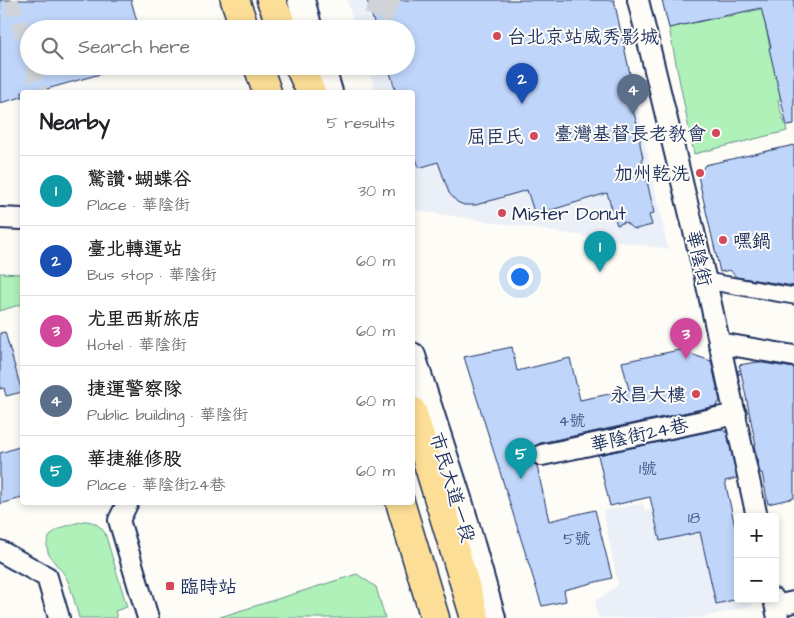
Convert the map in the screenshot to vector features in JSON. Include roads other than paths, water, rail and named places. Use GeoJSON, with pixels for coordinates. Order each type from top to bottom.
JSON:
{"type":"FeatureCollection","features":[{"type":"Feature","properties":{"kind":"highway"},"geometry":{"type":"LineString","coordinates":[[234,0],[242,20]]}},
{"type":"Feature","properties":{"kind":"highway"},"geometry":{"type":"LineString","coordinates":[[252,0],[257,20]]}},
{"type":"Feature","properties":{"kind":"highway"},"geometry":{"type":"LineString","coordinates":[[271,0],[279,20]]}},
{"type":"Feature","properties":{"kind":"highway"},"geometry":{"type":"LineString","coordinates":[[288,0],[294,20]]}},
{"type":"Feature","properties":{"kind":"highway"},"geometry":{"type":"LineString","coordinates":[[261,75],[266,90]]}},
{"type":"Feature","properties":{"kind":"highway"},"geometry":{"type":"LineString","coordinates":[[269,75],[273,90]]}},
{"type":"Feature","properties":{"kind":"highway"},"geometry":{"type":"LineString","coordinates":[[303,75],[309,90]]}},
{"type":"Feature","properties":{"kind":"highway"},"geometry":{"type":"LineString","coordinates":[[310,75],[314,90]]}},
{"type":"Feature","properties":{"kind":"highway"},"geometry":{"type":"LineString","coordinates":[[415,421],[475,618]]}},
{"type":"Feature","properties":{"kind":"highway"},"geometry":{"type":"LineString","coordinates":[[401,505],[436,618]]}},
{"type":"Feature","properties":{"kind":"street"},"geometry":{"type":"LineString","coordinates":[[226,0],[232,20]]}},
{"type":"Feature","properties":{"kind":"street"},"geometry":{"type":"LineString","coordinates":[[300,0],[306,20]]}},
{"type":"Feature","properties":{"kind":"street","name":"華陰街"},"geometry":{"type":"LineString","coordinates":[[638,0],[706,281],[756,513]]}},
{"type":"Feature","properties":{"kind":"street"},"geometry":{"type":"LineString","coordinates":[[250,75],[255,90]]}},
{"type":"Feature","properties":{"kind":"street"},"geometry":{"type":"LineString","coordinates":[[324,75],[328,90]]}},
{"type":"Feature","properties":{"kind":"street"},"geometry":{"type":"LineString","coordinates":[[0,218],[20,219]]}},
{"type":"Feature","properties":{"kind":"street"},"geometry":{"type":"LineString","coordinates":[[706,281],[794,296]]}},
{"type":"Feature","properties":{"kind":"street"},"geometry":{"type":"LineString","coordinates":[[719,343],[794,356]]}},
{"type":"Feature","properties":{"kind":"street","name":"市民大道一段"},"geometry":{"type":"LineString","coordinates":[[415,365],[460,505],[492,618]]}},
{"type":"Feature","properties":{"kind":"street","name":"華陰街24巷"},"geometry":{"type":"LineString","coordinates":[[542,455],[736,414]]}},
{"type":"Feature","properties":{"kind":"street"},"geometry":{"type":"LineString","coordinates":[[126,505],[119,520],[148,618]]}},
{"type":"Feature","properties":{"kind":"street"},"geometry":{"type":"LineString","coordinates":[[390,505],[425,618]]}},
{"type":"Feature","properties":{"kind":"street"},"geometry":{"type":"LineString","coordinates":[[0,551],[47,577],[59,618]]}},
{"type":"Feature","properties":{"kind":"tunnel"},"geometry":{"type":"LineString","coordinates":[[11,0],[20,28]]}},
{"type":"Feature","properties":{"kind":"tunnel"},"geometry":{"type":"LineString","coordinates":[[370,0],[402,14]]}},
{"type":"Feature","properties":{"kind":"tunnel"},"geometry":{"type":"LineString","coordinates":[[35,75],[39,90]]}},
{"type":"Feature","properties":{"kind":"place","name":"台北京站威秀影城"},"geometry":{"type":"Point","coordinates":[497,36]}},
{"type":"Feature","properties":{"kind":"place","name":"臺北轉運站"},"geometry":{"type":"Point","coordinates":[522,104]}},
{"type":"Feature","properties":{"kind":"place","name":"捷運警察隊"},"geometry":{"type":"Point","coordinates":[633,115]}},
{"type":"Feature","properties":{"kind":"place","name":"臺灣基督長老教會"},"geometry":{"type":"Point","coordinates":[716,133]}},
{"type":"Feature","properties":{"kind":"place","name":"屈臣氏"},"geometry":{"type":"Point","coordinates":[534,136]}},
{"type":"Feature","properties":{"kind":"place","name":"加州乾洗"},"geometry":{"type":"Point","coordinates":[700,173]}},
{"type":"Feature","properties":{"kind":"place","name":"Mister Donut"},"geometry":{"type":"Point","coordinates":[502,213]}},
{"type":"Feature","properties":{"kind":"place","name":"嘿鍋"},"geometry":{"type":"Point","coordinates":[723,240]}},
{"type":"Feature","properties":{"kind":"place","name":"驚讚･蝴蝶谷"},"geometry":{"type":"Point","coordinates":[600,272]}},
{"type":"Feature","properties":{"kind":"place","name":"尤里西斯旅店"},"geometry":{"type":"Point","coordinates":[686,359]}},
{"type":"Feature","properties":{"kind":"place","name":"永昌大樓"},"geometry":{"type":"Point","coordinates":[696,394]}},
{"type":"Feature","properties":{"kind":"place","name":"華捷維修股"},"geometry":{"type":"Point","coordinates":[521,479]}},
{"type":"Feature","properties":{"kind":"place","name":"臨時站"},"geometry":{"type":"Point","coordinates":[170,586]}}]}
